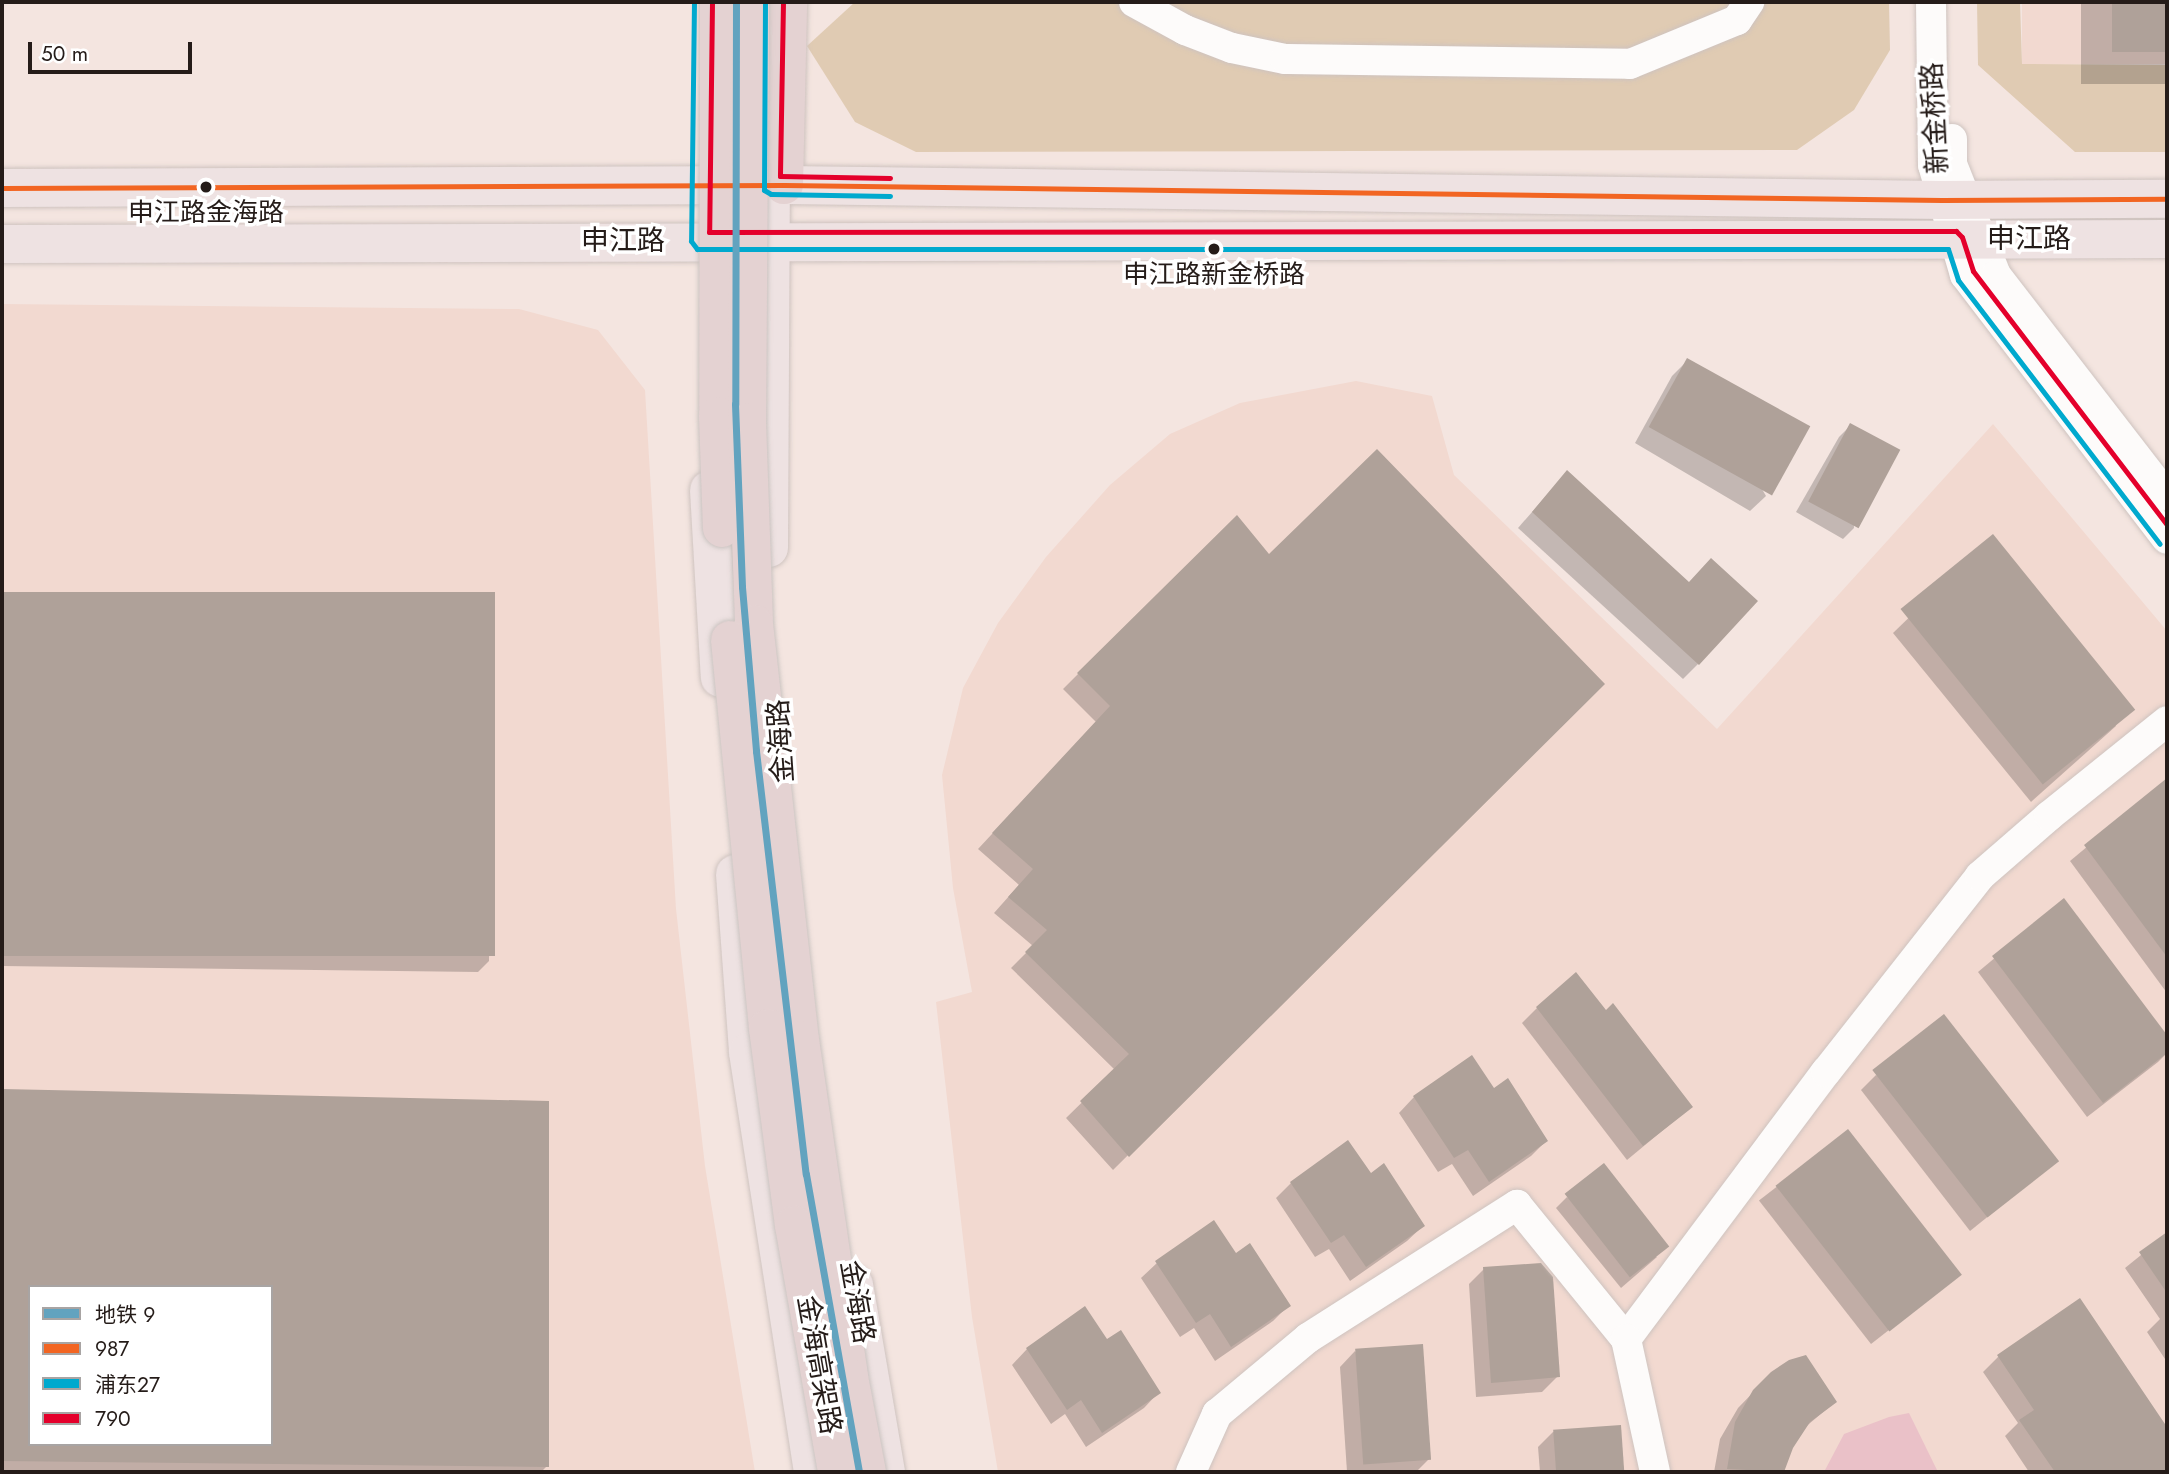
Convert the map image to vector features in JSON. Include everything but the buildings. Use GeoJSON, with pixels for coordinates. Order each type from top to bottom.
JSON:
{"type":"FeatureCollection","features":[{"type":"Feature","properties":{"kind":"highway","name":"金海高架路"},"geometry":{"type":"LineString","coordinates":[[719,2],[718,416],[724,565],[738,742],[768,1028],[794,1225],[837,1472]]}},
{"type":"Feature","properties":{"kind":"highway","name":"金海高架路"},"geometry":{"type":"LineString","coordinates":[[750,2],[747,422],[754,624],[800,1040],[849,1377],[867,1472]]}},
{"type":"Feature","properties":{"kind":"highway"},"geometry":{"type":"LineString","coordinates":[[777,185],[788,2]]}},
{"type":"Feature","properties":{"kind":"main road","name":"金海路"},"geometry":{"type":"LineString","coordinates":[[702,2],[700,241],[712,564],[748,1052],[813,1472]]}},
{"type":"Feature","properties":{"kind":"main road","name":"金海路"},"geometry":{"type":"LineString","coordinates":[[774,2],[777,185],[769,242],[769,579],[790,862],[822,1099],[886,1472]]}},
{"type":"Feature","properties":{"kind":"main road","name":"申江路"},"geometry":{"type":"LineString","coordinates":[[2,188],[777,185],[1955,200],[2167,199]]}},
{"type":"Feature","properties":{"kind":"main road","name":"申江路"},"geometry":{"type":"LineString","coordinates":[[2,244],[2167,239]]}},
{"type":"Feature","properties":{"kind":"street"},"geometry":{"type":"LineString","coordinates":[[1133,2],[1185,30],[1232,48],[1285,59],[1630,64],[1737,20],[1749,2]]}},
{"type":"Feature","properties":{"kind":"street","name":"新金桥路"},"geometry":{"type":"LineString","coordinates":[[1931,2],[1933,165],[1955,200]]}},
{"type":"Feature","properties":{"kind":"street","name":"新金桥路"},"geometry":{"type":"LineString","coordinates":[[1951,2],[1952,164],[1955,200],[1968,240],[2167,496]]}},
{"type":"Feature","properties":{"kind":"street","name":"新金桥路"},"geometry":{"type":"LineString","coordinates":[[1968,240],[1965,275],[2167,539]]}},
{"type":"Feature","properties":{"kind":"street"},"geometry":{"type":"LineString","coordinates":[[1626,1339],[1826,1072],[1980,876],[2049,816],[2167,722]]}},
{"type":"Feature","properties":{"kind":"street"},"geometry":{"type":"LineString","coordinates":[[1191,1472],[1217,1414],[1308,1338],[1517,1205],[1626,1339],[1656,1472]]}},
{"type":"Feature","properties":{"kind":"shaded area"},"geometry":{"type":"Polygon","coordinates":[[[855,2],[1889,2],[1890,50],[1854,110],[1797,150],[916,152],[855,122],[807,46],[855,2]]]}},
{"type":"Feature","properties":{"kind":"shaded area"},"geometry":{"type":"Polygon","coordinates":[[[1977,2],[2020,2],[2022,64],[2167,65],[2167,152],[2075,152],[1978,65],[1977,2]]]}},
{"type":"Feature","properties":{"kind":"shaded area"},"geometry":{"type":"Polygon","coordinates":[[[2022,2],[2167,2],[2167,64],[2022,64],[2022,2]]]}},
{"type":"Feature","properties":{"kind":"shaded area"},"geometry":{"type":"Polygon","coordinates":[[[2,304],[519,309],[598,330],[645,390],[676,909],[705,1166],[755,1472],[2,1472],[2,304]]]}},
{"type":"Feature","properties":{"kind":"shaded area"},"geometry":{"type":"Polygon","coordinates":[[[1356,381],[1432,396],[1454,475],[1717,729],[1993,424],[2167,631],[2167,1472],[998,1472],[972,1317],[936,1002],[972,992],[953,888],[942,775],[963,688],[998,623],[1046,557],[1110,485],[1170,434],[1240,403],[1356,381]]]}},
{"type":"Feature","properties":{"kind":"shaded area"},"geometry":{"type":"Polygon","coordinates":[[[1909,1413],[1938,1472],[1824,1472],[1844,1434],[1889,1417],[1909,1413]]]}},
{"type":"Feature","properties":{"kind":"metro line","name":"9"},"geometry":{"type":"LineString","coordinates":[[736,2],[735,404],[742,587],[756,751],[806,1174],[859,1472]]}},
{"type":"Feature","properties":{"kind":"transit line","name":"浦东27"},"geometry":{"type":"LineString","coordinates":[[694,2],[691,241],[697,249],[1948,249],[1958,280],[2160,544]]}},
{"type":"Feature","properties":{"kind":"transit line","name":"790"},"geometry":{"type":"LineString","coordinates":[[712,2],[709,232],[1956,231],[1962,237],[1973,271],[2167,525]]}},
{"type":"Feature","properties":{"kind":"transit line","name":"浦东27"},"geometry":{"type":"LineString","coordinates":[[765,2],[764,190],[771,194],[890,196]]}},
{"type":"Feature","properties":{"kind":"transit line","name":"790"},"geometry":{"type":"LineString","coordinates":[[783,2],[780,176],[890,178]]}},
{"type":"Feature","properties":{"kind":"transit line","name":"987"},"geometry":{"type":"LineString","coordinates":[[2,188],[784,185],[1942,200],[2167,199]]}},
{"type":"Feature","properties":{"kind":"place","name":"申江路金海路"},"geometry":{"type":"Point","coordinates":[206,187]}},
{"type":"Feature","properties":{"kind":"place","name":"申江路新金桥路"},"geometry":{"type":"Point","coordinates":[1214,249]}}]}
